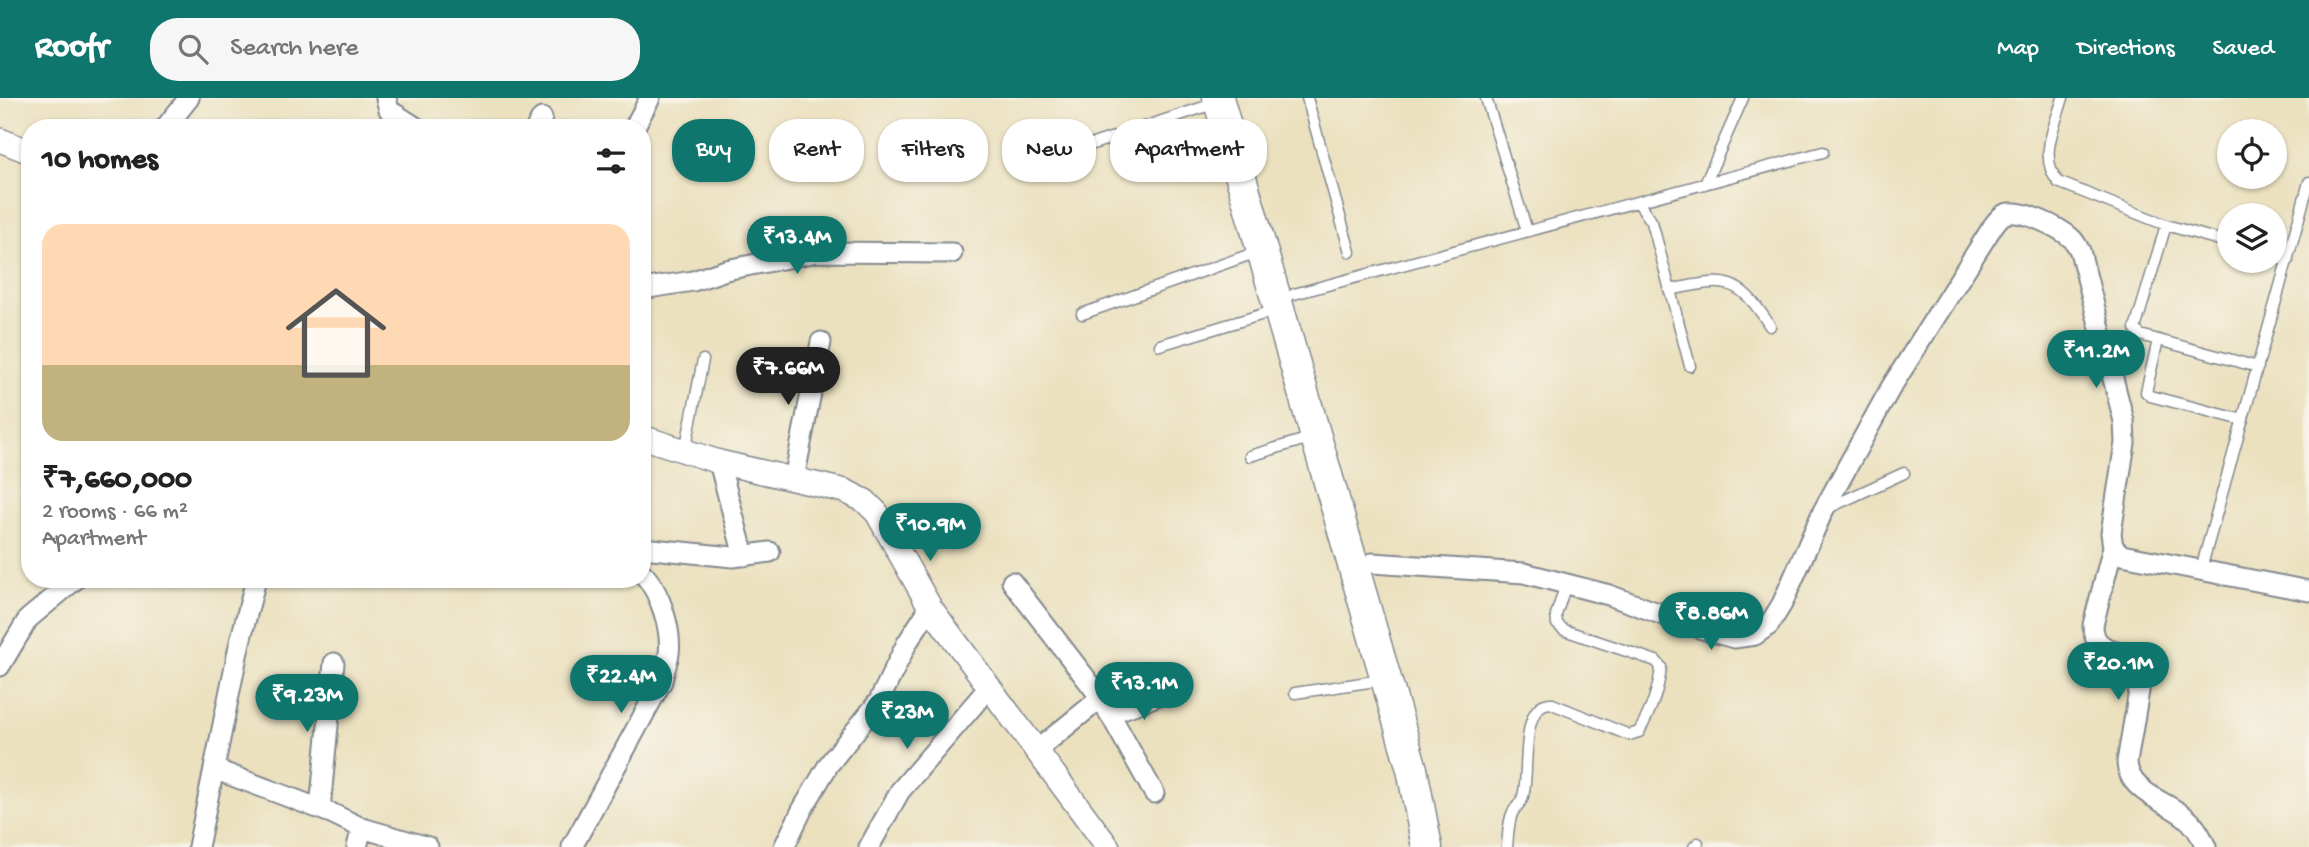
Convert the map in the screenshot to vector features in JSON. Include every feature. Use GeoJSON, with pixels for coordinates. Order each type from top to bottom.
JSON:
{"type":"FeatureCollection","features":[{"type":"Feature","properties":{"kind":"main road"},"geometry":{"type":"LineString","coordinates":[[1225,99],[1262,250],[1287,301],[1316,436],[1412,769],[1427,847]]}},
{"type":"Feature","properties":{"kind":"main road"},"geometry":{"type":"LineString","coordinates":[[1225,99],[1372,563],[1430,764],[1446,847]]}},
{"type":"Feature","properties":{"kind":"street"},"geometry":{"type":"LineString","coordinates":[[172,119],[189,98]]}},
{"type":"Feature","properties":{"kind":"street"},"geometry":{"type":"LineString","coordinates":[[386,98],[389,110],[403,119]]}},
{"type":"Feature","properties":{"kind":"street"},"geometry":{"type":"LineString","coordinates":[[639,119],[650,98]]}},
{"type":"Feature","properties":{"kind":"street"},"geometry":{"type":"LineString","coordinates":[[0,140],[21,148]]}},
{"type":"Feature","properties":{"kind":"street"},"geometry":{"type":"LineString","coordinates":[[1372,563],[1524,573],[1609,595],[1734,638],[1755,635],[1769,625],[1782,604],[1823,511],[1890,389],[1993,226],[2003,215],[2015,212],[2026,215],[2063,232],[2074,240],[2080,251],[2124,421],[2125,443],[2111,533],[2113,547],[2093,625],[2093,636],[2098,644],[2138,659],[2143,667],[2127,762],[2128,774],[2134,783],[2186,817],[2200,833],[2206,847]]}},
{"type":"Feature","properties":{"kind":"street"},"geometry":{"type":"LineString","coordinates":[[651,288],[693,281],[726,270],[817,253],[953,253]]}},
{"type":"Feature","properties":{"kind":"street"},"geometry":{"type":"LineString","coordinates":[[793,479],[821,342]]}},
{"type":"Feature","properties":{"kind":"street"},"geometry":{"type":"LineString","coordinates":[[651,440],[719,462],[845,491],[864,501],[877,513],[930,607],[1108,847]]}},
{"type":"Feature","properties":{"kind":"street"},"geometry":{"type":"LineString","coordinates":[[719,462],[744,556]]}},
{"type":"Feature","properties":{"kind":"street"},"geometry":{"type":"LineString","coordinates":[[2113,547],[2122,555],[2309,591]]}},
{"type":"Feature","properties":{"kind":"street"},"geometry":{"type":"LineString","coordinates":[[651,549],[744,556],[770,552]]}},
{"type":"Feature","properties":{"kind":"street"},"geometry":{"type":"LineString","coordinates":[[1012,582],[1105,706],[1154,793]]}},
{"type":"Feature","properties":{"kind":"street"},"geometry":{"type":"LineString","coordinates":[[572,847],[662,681],[669,652],[664,608],[651,585]]}},
{"type":"Feature","properties":{"kind":"street"},"geometry":{"type":"LineString","coordinates":[[0,666],[28,619],[65,588]]}},
{"type":"Feature","properties":{"kind":"street"},"geometry":{"type":"LineString","coordinates":[[198,847],[239,646],[255,588]]}},
{"type":"Feature","properties":{"kind":"street"},"geometry":{"type":"LineString","coordinates":[[784,847],[829,764],[879,701],[907,643],[930,607]]}},
{"type":"Feature","properties":{"kind":"street"},"geometry":{"type":"LineString","coordinates":[[320,809],[334,663]]}},
{"type":"Feature","properties":{"kind":"street"},"geometry":{"type":"LineString","coordinates":[[869,847],[901,791],[990,686]]}},
{"type":"Feature","properties":{"kind":"street"},"geometry":{"type":"LineString","coordinates":[[1037,750],[1105,706],[1165,693]]}},
{"type":"Feature","properties":{"kind":"street"},"geometry":{"type":"LineString","coordinates":[[214,769],[320,809],[359,838],[428,847]]}},
{"type":"Feature","properties":{"kind":"lane"},"geometry":{"type":"LineString","coordinates":[[1307,98],[1350,253]]}},
{"type":"Feature","properties":{"kind":"lane"},"geometry":{"type":"LineString","coordinates":[[1486,98],[1527,230]]}},
{"type":"Feature","properties":{"kind":"lane"},"geometry":{"type":"LineString","coordinates":[[1705,184],[1743,98]]}},
{"type":"Feature","properties":{"kind":"lane"},"geometry":{"type":"LineString","coordinates":[[2063,98],[2047,157],[2050,171],[2059,182],[2166,225],[2217,239]]}},
{"type":"Feature","properties":{"kind":"lane"},"geometry":{"type":"LineString","coordinates":[[1096,143],[1225,99]]}},
{"type":"Feature","properties":{"kind":"lane"},"geometry":{"type":"LineString","coordinates":[[1160,345],[1287,301],[1527,230],[1824,152]]}},
{"type":"Feature","properties":{"kind":"lane"},"geometry":{"type":"LineString","coordinates":[[2201,569],[2309,182]]}},
{"type":"Feature","properties":{"kind":"lane"},"geometry":{"type":"LineString","coordinates":[[1638,202],[1652,222],[1690,366]]}},
{"type":"Feature","properties":{"kind":"lane"},"geometry":{"type":"LineString","coordinates":[[2166,225],[2135,329],[2140,335],[2258,367]]}},
{"type":"Feature","properties":{"kind":"lane"},"geometry":{"type":"LineString","coordinates":[[1082,314],[1262,250]]}},
{"type":"Feature","properties":{"kind":"lane"},"geometry":{"type":"LineString","coordinates":[[1670,290],[1712,282],[1732,285],[1754,300],[1770,326]]}},
{"type":"Feature","properties":{"kind":"lane"},"geometry":{"type":"LineString","coordinates":[[2158,340],[2146,393],[2243,420]]}},
{"type":"Feature","properties":{"kind":"lane"},"geometry":{"type":"LineString","coordinates":[[685,451],[703,359]]}},
{"type":"Feature","properties":{"kind":"lane"},"geometry":{"type":"LineString","coordinates":[[1250,456],[1316,436]]}},
{"type":"Feature","properties":{"kind":"lane"},"geometry":{"type":"LineString","coordinates":[[1823,511],[1904,473]]}},
{"type":"Feature","properties":{"kind":"lane"},"geometry":{"type":"LineString","coordinates":[[1507,847],[1512,814],[1523,797],[1526,748],[1536,709],[1543,703],[1550,703],[1629,735],[1639,732],[1660,677],[1661,667],[1656,661],[1564,629],[1557,624],[1556,615],[1566,584]]}},
{"type":"Feature","properties":{"kind":"lane"},"geometry":{"type":"LineString","coordinates":[[1295,693],[1386,680]]}}]}
